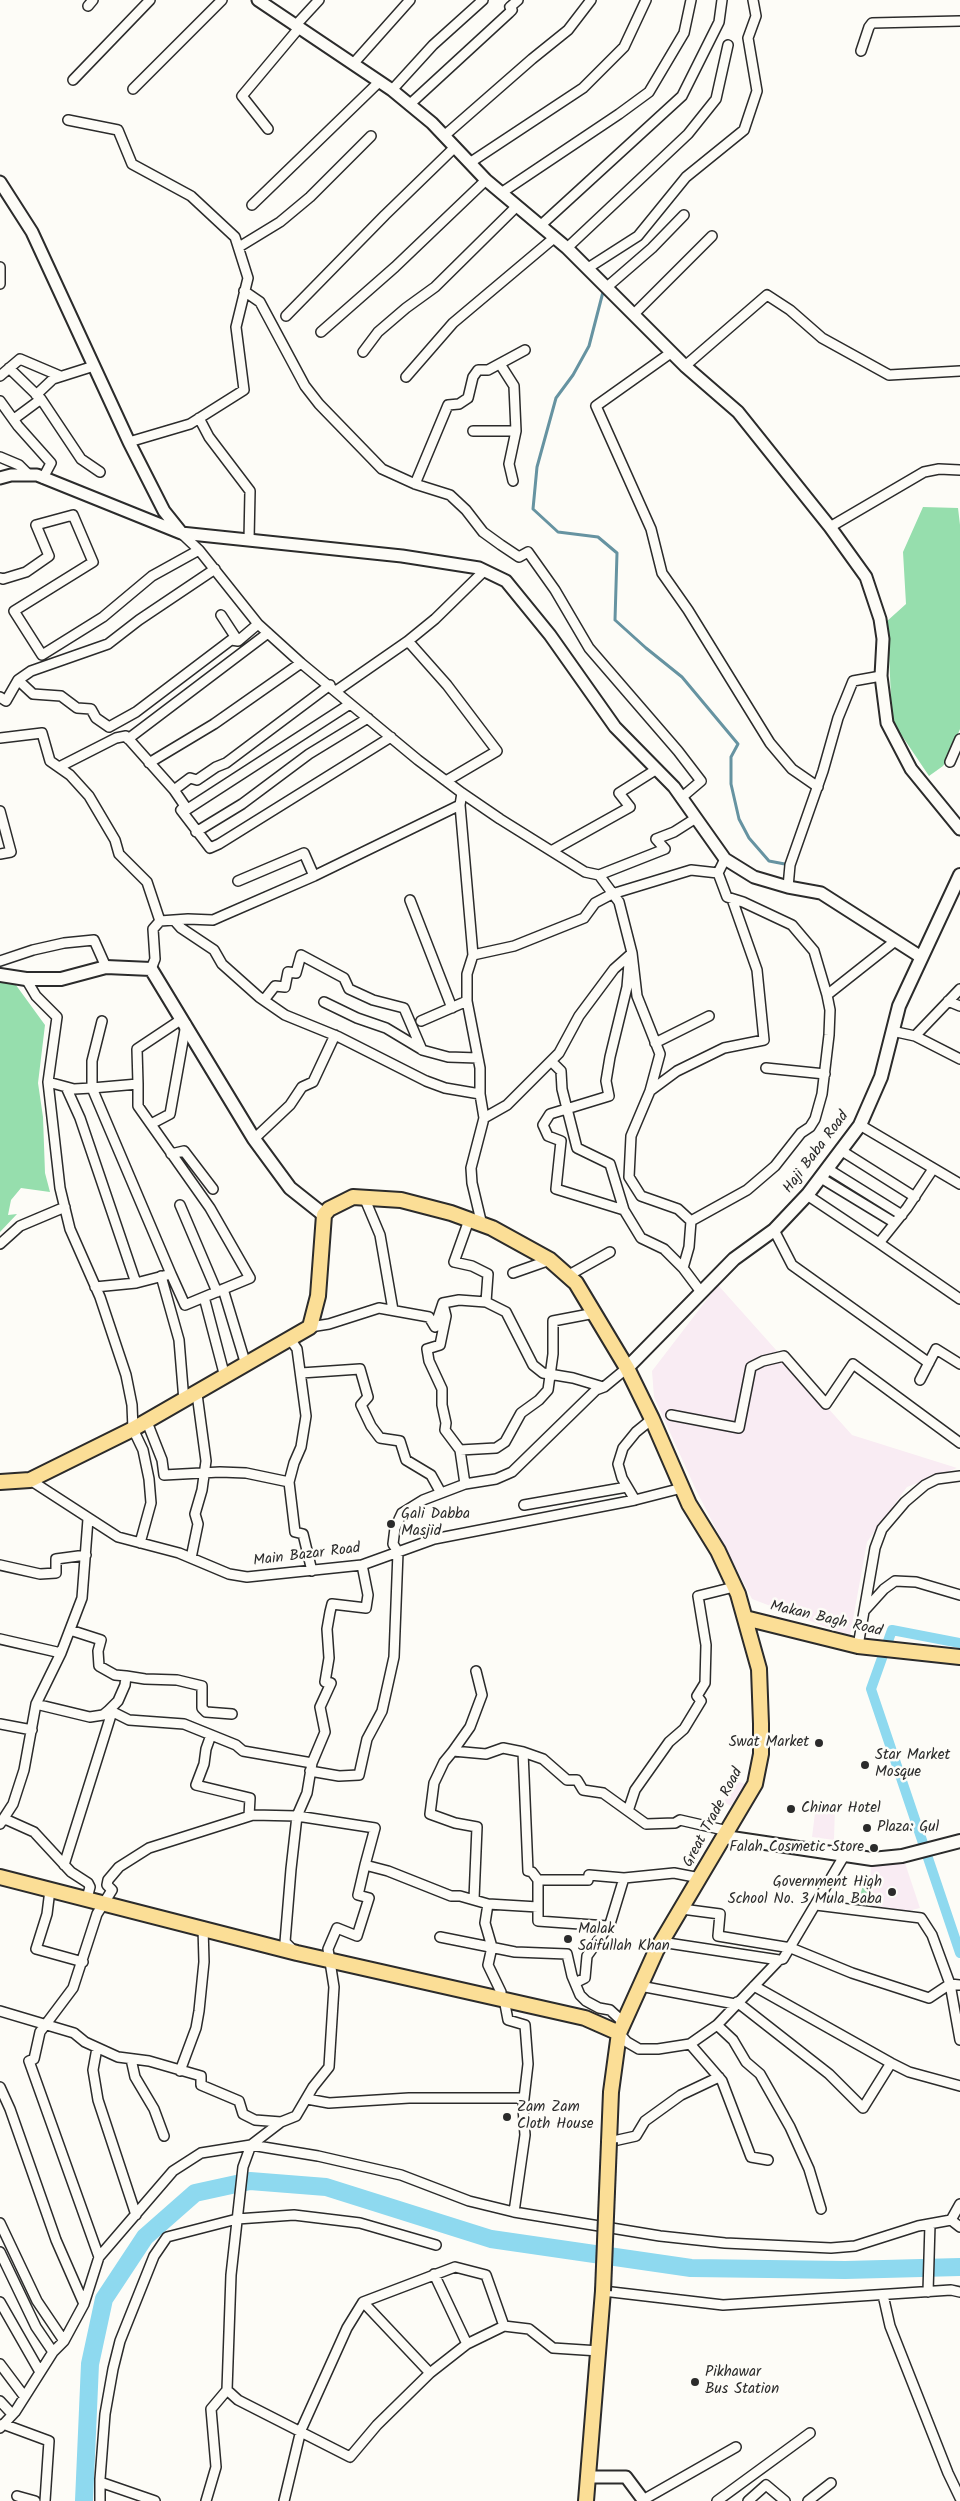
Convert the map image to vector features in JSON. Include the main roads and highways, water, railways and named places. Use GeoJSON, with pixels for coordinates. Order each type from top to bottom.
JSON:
{"type":"FeatureCollection","features":[{"type":"Feature","properties":{"kind":"main road","name":"Haji Baba Road"},"geometry":{"type":"LineString","coordinates":[[627,1368],[734,1259],[774,1230],[807,1195],[860,1125],[882,1077],[899,1006],[960,876]]}},
{"type":"Feature","properties":{"kind":"main road"},"geometry":{"type":"LineString","coordinates":[[0,974],[26,979],[61,979],[106,967],[150,969],[254,1139],[290,1188],[324,1215],[318,1296],[310,1327],[147,1422],[30,1480],[0,1482]]}},
{"type":"Feature","properties":{"kind":"main road","name":"Great Trade Road"},"geometry":{"type":"LineString","coordinates":[[324,1215],[329,1209],[353,1197],[401,1200],[492,1228],[550,1260],[569,1275],[576,1283],[627,1368],[652,1419],[688,1504],[718,1551],[746,1618],[758,1669],[761,1754],[755,1784],[727,1834],[661,1942],[621,2027],[612,2092],[603,2291],[586,2501]]}},
{"type":"Feature","properties":{"kind":"main road","name":"Makan Bagh Road"},"geometry":{"type":"LineString","coordinates":[[746,1618],[865,1647],[960,1657]]}},
{"type":"Feature","properties":{"kind":"main road"},"geometry":{"type":"LineString","coordinates":[[727,1834],[844,1856],[872,1859],[902,1856],[955,1843]]}},
{"type":"Feature","properties":{"kind":"main road"},"geometry":{"type":"LineString","coordinates":[[0,1877],[203,1927],[297,1953],[502,1998],[621,2027]]}},
{"type":"Feature","properties":{"kind":"waterway"},"geometry":{"type":"LineString","coordinates":[[603,292],[589,346],[573,375],[556,398],[537,467],[533,509],[558,532],[598,537],[617,553],[615,620],[682,677],[738,744],[731,757],[731,784],[739,819],[749,838],[769,861],[790,865]]}},
{"type":"Feature","properties":{"kind":"waterway"},"geometry":{"type":"LineString","coordinates":[[960,1643],[892,1630],[871,1689],[960,1953]]}},
{"type":"Feature","properties":{"kind":"waterway"},"geometry":{"type":"LineString","coordinates":[[84,2501],[90,2364],[104,2299],[145,2237],[195,2193],[250,2181],[326,2187],[491,2239],[691,2268],[845,2270],[960,2267]]}},
{"type":"Feature","properties":{"kind":"place","name":"Gali Dabba Masjid"},"geometry":{"type":"Point","coordinates":[391,1524]}},
{"type":"Feature","properties":{"kind":"place","name":"Swat Market"},"geometry":{"type":"Point","coordinates":[819,1743]}},
{"type":"Feature","properties":{"kind":"place","name":"Star Market Mosque"},"geometry":{"type":"Point","coordinates":[865,1765]}},
{"type":"Feature","properties":{"kind":"place","name":"Chinar Hotel"},"geometry":{"type":"Point","coordinates":[791,1809]}},
{"type":"Feature","properties":{"kind":"place","name":"Plaza: Gul"},"geometry":{"type":"Point","coordinates":[867,1828]}},
{"type":"Feature","properties":{"kind":"place","name":"Falah Cosmetic Store"},"geometry":{"type":"Point","coordinates":[874,1848]}},
{"type":"Feature","properties":{"kind":"place","name":"Government High School No. 3 Mula Baba"},"geometry":{"type":"Point","coordinates":[892,1892]}},
{"type":"Feature","properties":{"kind":"place","name":"Malak Saifullah Khan"},"geometry":{"type":"Point","coordinates":[568,1939]}},
{"type":"Feature","properties":{"kind":"place","name":"Zam Zam Cloth House"},"geometry":{"type":"Point","coordinates":[507,2117]}},
{"type":"Feature","properties":{"kind":"place","name":"Pikhawar Bus Station"},"geometry":{"type":"Point","coordinates":[695,2382]}}]}
